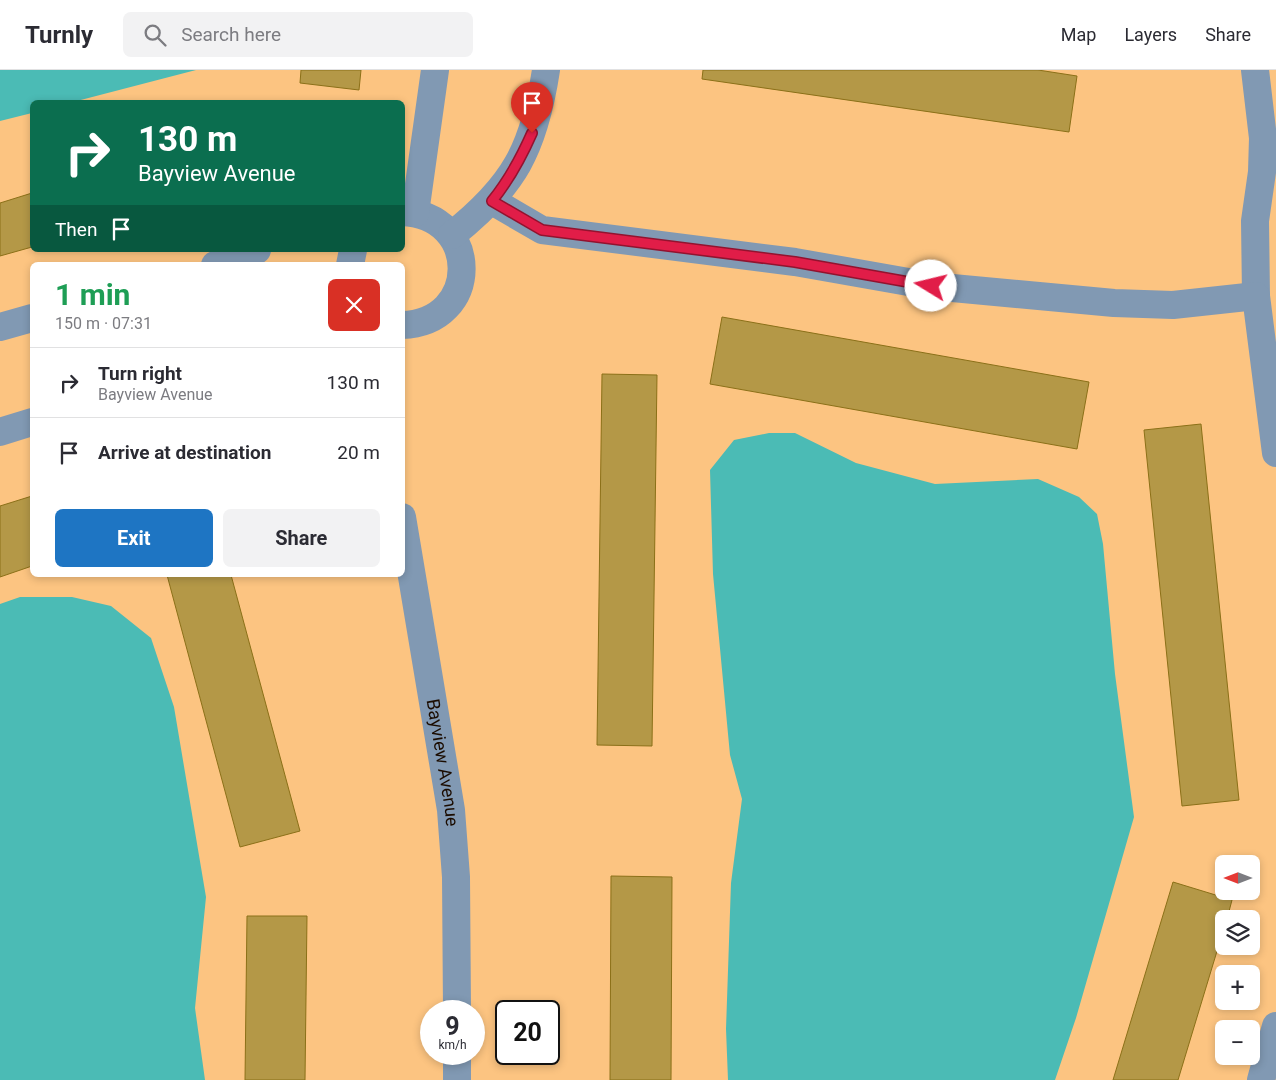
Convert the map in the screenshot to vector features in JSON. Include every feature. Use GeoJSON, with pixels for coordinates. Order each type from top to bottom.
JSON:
{"type":"FeatureCollection","features":[{"type":"Feature","properties":{"kind":"street"},"geometry":{"type":"LineString","coordinates":[[405,325],[429,320],[441,313],[451,302],[458,290],[462,276],[459,248],[452,235],[436,220],[409,212],[435,70]]}},
{"type":"Feature","properties":{"kind":"street"},"geometry":{"type":"LineString","coordinates":[[452,235],[492,201],[507,183],[520,161],[532,133],[546,70]]}},
{"type":"Feature","properties":{"kind":"street"},"geometry":{"type":"LineString","coordinates":[[1255,70],[1262,114],[1263,138],[1262,172],[1255,221],[1256,296],[1276,453]]}},
{"type":"Feature","properties":{"kind":"street"},"geometry":{"type":"LineString","coordinates":[[492,201],[542,230],[795,262],[931,286],[1114,303],[1182,304],[1256,296]]}},
{"type":"Feature","properties":{"kind":"street"},"geometry":{"type":"LineString","coordinates":[[223,262],[251,252]]}},
{"type":"Feature","properties":{"kind":"street"},"geometry":{"type":"LineString","coordinates":[[0,328],[30,319]]}},
{"type":"Feature","properties":{"kind":"street"},"geometry":{"type":"LineString","coordinates":[[0,432],[30,423]]}},
{"type":"Feature","properties":{"kind":"street","name":"Bayview Avenue"},"geometry":{"type":"LineString","coordinates":[[405,535],[451,810],[456,877],[457,1000]]}},
{"type":"Feature","properties":{"kind":"street"},"geometry":{"type":"LineString","coordinates":[[1261,1080],[1276,1026]]}},
{"type":"Feature","properties":{"kind":"street"},"geometry":{"type":"LineString","coordinates":[[457,1065],[457,1080]]}},
{"type":"Feature","properties":{"kind":"water"},"geometry":{"type":"Polygon","coordinates":[[[0,70],[196,70],[81,100],[30,100],[30,114],[0,121],[0,70]]]}},
{"type":"Feature","properties":{"kind":"water"},"geometry":{"type":"Polygon","coordinates":[[[769,433],[795,433],[856,463],[935,484],[1038,479],[1079,497],[1097,514],[1103,544],[1115,674],[1134,817],[1076,1018],[1055,1080],[728,1080],[726,1029],[731,883],[742,799],[730,755],[713,574],[710,470],[734,440],[769,433]]]}},
{"type":"Feature","properties":{"kind":"water"},"geometry":{"type":"Polygon","coordinates":[[[20,597],[72,597],[111,606],[151,638],[174,707],[206,897],[195,1008],[205,1080],[0,1080],[0,604],[20,597]]]}},
{"type":"Feature","properties":{"kind":"building"},"geometry":{"type":"Polygon","coordinates":[[[301,70],[361,70],[359,90],[300,83],[301,70]]]}},
{"type":"Feature","properties":{"kind":"building"},"geometry":{"type":"Polygon","coordinates":[[[703,70],[1038,70],[1077,76],[1069,132],[702,79],[703,70]]]}},
{"type":"Feature","properties":{"kind":"building"},"geometry":{"type":"Polygon","coordinates":[[[30,194],[30,248],[0,256],[0,203],[30,194]]]}},
{"type":"Feature","properties":{"kind":"building"},"geometry":{"type":"Polygon","coordinates":[[[722,317],[1089,382],[1077,449],[710,384],[722,317]]]}},
{"type":"Feature","properties":{"kind":"building"},"geometry":{"type":"Polygon","coordinates":[[[602,374],[657,375],[652,746],[597,745],[602,374]]]}},
{"type":"Feature","properties":{"kind":"building"},"geometry":{"type":"Polygon","coordinates":[[[1201,424],[1239,800],[1182,806],[1144,430],[1201,424]]]}},
{"type":"Feature","properties":{"kind":"building"},"geometry":{"type":"Polygon","coordinates":[[[30,497],[30,567],[0,577],[0,506],[30,497]]]}},
{"type":"Feature","properties":{"kind":"building"},"geometry":{"type":"Polygon","coordinates":[[[168,577],[232,577],[300,831],[240,847],[168,577]]]}},
{"type":"Feature","properties":{"kind":"building"},"geometry":{"type":"Polygon","coordinates":[[[611,876],[672,877],[671,1080],[610,1080],[611,876]]]}},
{"type":"Feature","properties":{"kind":"building"},"geometry":{"type":"Polygon","coordinates":[[[1173,882],[1215,895],[1215,900],[1232,900],[1229,910],[1215,910],[1216,955],[1178,1080],[1113,1080],[1173,882]]]}},
{"type":"Feature","properties":{"kind":"building"},"geometry":{"type":"Polygon","coordinates":[[[247,916],[307,916],[305,1080],[245,1080],[247,916]]]}},
{"type":"Feature","properties":{"kind":"route"},"geometry":{"type":"LineString","coordinates":[[532,133],[520,161],[507,183],[492,201],[542,230],[591,238],[727,252],[931,286]]}}]}
